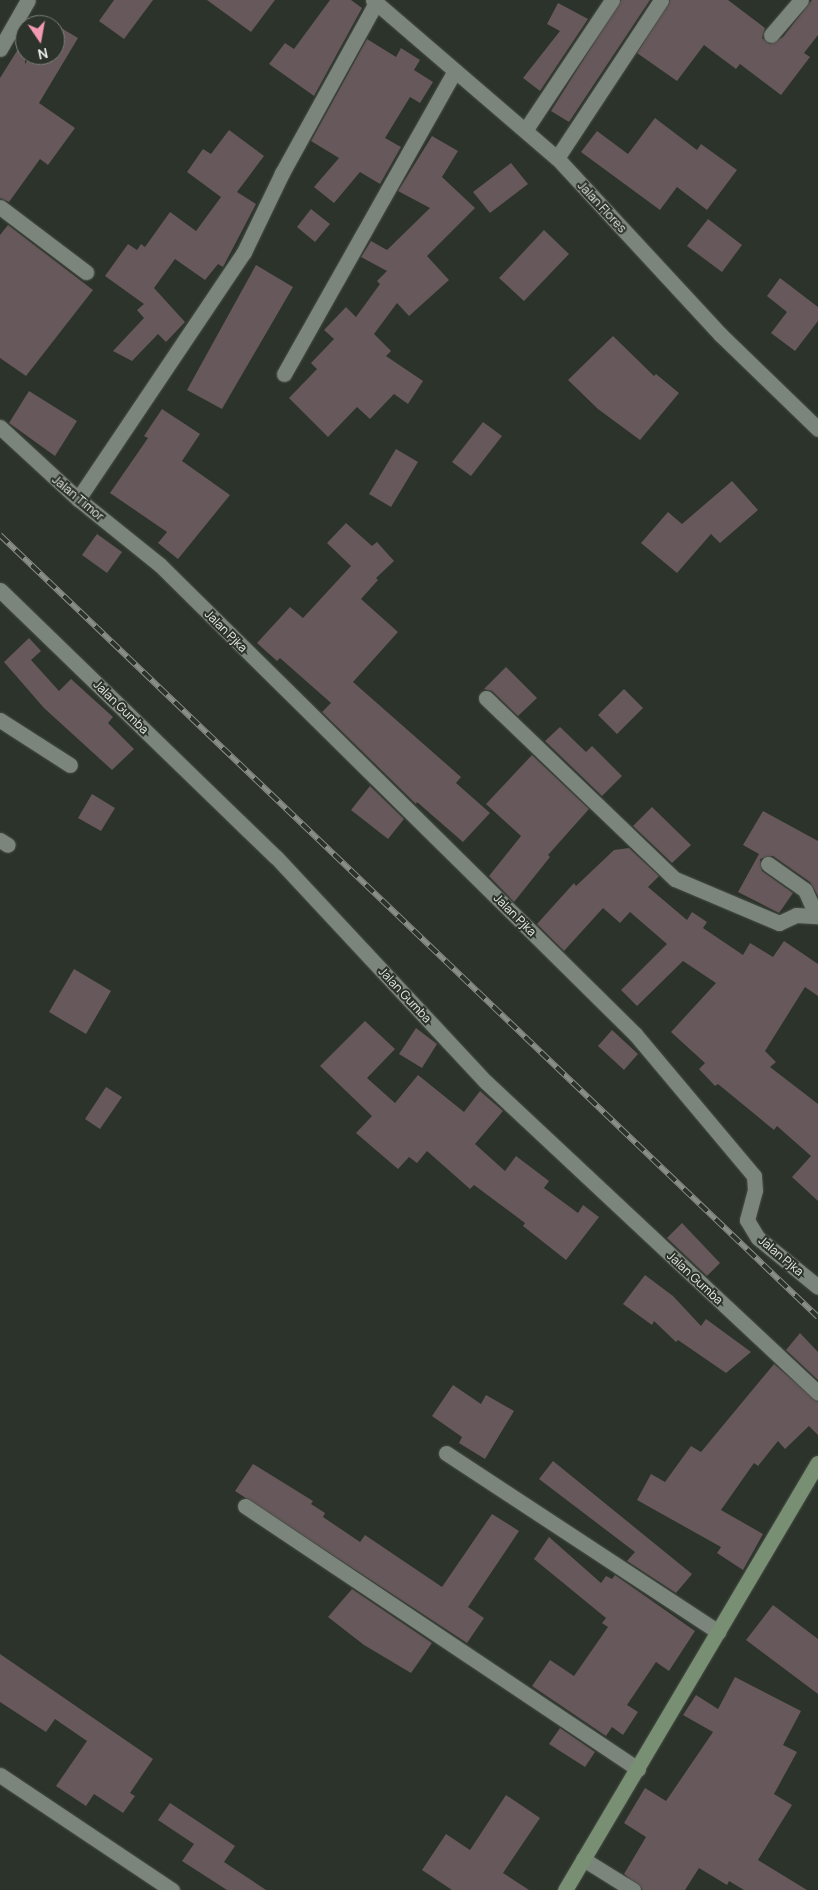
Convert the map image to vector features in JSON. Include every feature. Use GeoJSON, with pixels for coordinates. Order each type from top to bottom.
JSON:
{"type":"FeatureCollection","features":[{"type":"Feature","properties":{"kind":"street"},"geometry":{"type":"LineString","coordinates":[[0,49],[28,0]]}},
{"type":"Feature","properties":{"kind":"street"},"geometry":{"type":"LineString","coordinates":[[526,129],[612,0]]}},
{"type":"Feature","properties":{"kind":"street"},"geometry":{"type":"LineString","coordinates":[[557,158],[661,0]]}},
{"type":"Feature","properties":{"kind":"street"},"geometry":{"type":"LineString","coordinates":[[771,35],[800,0]]}},
{"type":"Feature","properties":{"kind":"street"},"geometry":{"type":"LineString","coordinates":[[78,499],[244,252],[282,173],[374,2]]}},
{"type":"Feature","properties":{"kind":"street","name":"Jalan Flores"},"geometry":{"type":"LineString","coordinates":[[374,2],[454,72],[526,129],[557,158],[721,336],[818,429]]}},
{"type":"Feature","properties":{"kind":"street"},"geometry":{"type":"LineString","coordinates":[[284,374],[454,72]]}},
{"type":"Feature","properties":{"kind":"street"},"geometry":{"type":"LineString","coordinates":[[0,207],[86,272]]}},
{"type":"Feature","properties":{"kind":"street","name":"Jalan Timor"},"geometry":{"type":"LineString","coordinates":[[0,427],[78,499],[160,565]]}},
{"type":"Feature","properties":{"kind":"street","name":"Jalan Pjka"},"geometry":{"type":"LineString","coordinates":[[160,565],[635,1034],[754,1176],[756,1190],[747,1220],[758,1238],[818,1287]]}},
{"type":"Feature","properties":{"kind":"street","name":"Jalan Gumba"},"geometry":{"type":"LineString","coordinates":[[0,590],[276,857],[486,1082],[818,1393]]}},
{"type":"Feature","properties":{"kind":"street"},"geometry":{"type":"LineString","coordinates":[[486,698],[674,879],[779,922],[796,915],[817,915],[805,890],[768,864]]}},
{"type":"Feature","properties":{"kind":"street"},"geometry":{"type":"LineString","coordinates":[[0,720],[70,765]]}},
{"type":"Feature","properties":{"kind":"street"},"geometry":{"type":"LineString","coordinates":[[446,1453],[718,1632]]}},
{"type":"Feature","properties":{"kind":"street"},"geometry":{"type":"LineString","coordinates":[[565,1890],[818,1463]]}},
{"type":"Feature","properties":{"kind":"street"},"geometry":{"type":"LineString","coordinates":[[245,1506],[638,1769]]}},
{"type":"Feature","properties":{"kind":"street"},"geometry":{"type":"LineString","coordinates":[[0,1775],[172,1890]]}},
{"type":"Feature","properties":{"kind":"street"},"geometry":{"type":"LineString","coordinates":[[583,1859],[634,1890]]}},
{"type":"Feature","properties":{"kind":"building"},"geometry":{"type":"Polygon","coordinates":[[[114,0],[153,0],[124,39],[99,21],[114,0]]]}},
{"type":"Feature","properties":{"kind":"building"},"geometry":{"type":"Polygon","coordinates":[[[207,0],[275,0],[251,32],[207,0]]]}},
{"type":"Feature","properties":{"kind":"building"},"geometry":{"type":"Polygon","coordinates":[[[330,0],[351,0],[362,8],[314,96],[269,64],[285,43],[294,49],[330,0]]]}},
{"type":"Feature","properties":{"kind":"building"},"geometry":{"type":"Polygon","coordinates":[[[621,0],[650,0],[569,122],[551,111],[621,0]]]}},
{"type":"Feature","properties":{"kind":"building"},"geometry":{"type":"Polygon","coordinates":[[[670,0],[728,0],[765,28],[762,38],[770,44],[783,37],[812,0],[818,0],[818,35],[804,53],[810,57],[781,95],[740,64],[736,69],[704,45],[677,81],[637,53],[670,0]]]}},
{"type":"Feature","properties":{"kind":"building"},"geometry":{"type":"Polygon","coordinates":[[[558,3],[588,19],[540,91],[523,78],[560,31],[547,24],[558,3]]]}},
{"type":"Feature","properties":{"kind":"building"},"geometry":{"type":"Polygon","coordinates":[[[65,30],[78,38],[65,60],[65,30]]]}},
{"type":"Feature","properties":{"kind":"building"},"geometry":{"type":"Polygon","coordinates":[[[367,39],[396,57],[401,48],[420,60],[414,70],[433,82],[420,103],[410,97],[385,138],[401,147],[380,184],[360,172],[334,203],[314,187],[339,158],[311,141],[367,39]]]}},
{"type":"Feature","properties":{"kind":"building"},"geometry":{"type":"Polygon","coordinates":[[[15,54],[15,65],[62,65],[39,103],[75,128],[48,165],[40,159],[9,202],[0,198],[0,78],[15,54]]]}},
{"type":"Feature","properties":{"kind":"building"},"geometry":{"type":"Polygon","coordinates":[[[655,118],[697,150],[701,144],[737,170],[707,210],[677,187],[660,210],[581,152],[597,131],[628,154],[655,118]]]}},
{"type":"Feature","properties":{"kind":"building"},"geometry":{"type":"Polygon","coordinates":[[[229,130],[264,156],[237,192],[256,204],[223,267],[218,264],[205,280],[175,259],[154,288],[185,322],[166,342],[158,334],[132,361],[113,351],[144,318],[137,310],[144,304],[105,276],[128,244],[137,250],[141,244],[145,247],[170,212],[196,231],[221,197],[187,172],[203,149],[211,154],[229,130]]]}},
{"type":"Feature","properties":{"kind":"building"},"geometry":{"type":"Polygon","coordinates":[[[432,136],[458,151],[442,177],[475,208],[427,256],[449,280],[409,316],[397,303],[374,334],[391,351],[386,356],[423,381],[408,404],[394,394],[370,419],[357,407],[328,437],[289,398],[317,369],[311,363],[334,339],[324,330],[346,307],[356,317],[380,284],[377,281],[387,271],[361,257],[371,241],[387,250],[430,208],[398,191],[432,136]]]}},
{"type":"Feature","properties":{"kind":"building"},"geometry":{"type":"Polygon","coordinates":[[[511,163],[528,184],[490,213],[473,192],[511,163]]]}},
{"type":"Feature","properties":{"kind":"building"},"geometry":{"type":"Polygon","coordinates":[[[311,209],[330,224],[315,242],[297,227],[311,209]]]}},
{"type":"Feature","properties":{"kind":"building"},"geometry":{"type":"Polygon","coordinates":[[[708,219],[742,245],[722,272],[687,246],[708,219]]]}},
{"type":"Feature","properties":{"kind":"building"},"geometry":{"type":"Polygon","coordinates":[[[8,225],[93,290],[26,376],[0,358],[0,235],[8,225]]]}},
{"type":"Feature","properties":{"kind":"building"},"geometry":{"type":"Polygon","coordinates":[[[544,230],[569,254],[524,301],[499,278],[544,230]]]}},
{"type":"Feature","properties":{"kind":"building"},"geometry":{"type":"Polygon","coordinates":[[[256,265],[293,287],[222,409],[187,390],[256,265]]]}},
{"type":"Feature","properties":{"kind":"building"},"geometry":{"type":"Polygon","coordinates":[[[780,278],[818,307],[818,321],[795,351],[771,333],[787,312],[767,296],[780,278]]]}},
{"type":"Feature","properties":{"kind":"building"},"geometry":{"type":"Polygon","coordinates":[[[613,336],[654,376],[656,374],[679,393],[640,440],[598,409],[568,380],[613,336]]]}},
{"type":"Feature","properties":{"kind":"building"},"geometry":{"type":"Polygon","coordinates":[[[29,391],[77,421],[55,456],[9,423],[29,391]]]}},
{"type":"Feature","properties":{"kind":"building"},"geometry":{"type":"Polygon","coordinates":[[[162,409],[200,434],[182,461],[230,495],[178,559],[158,543],[167,532],[110,493],[148,438],[144,436],[162,409]]]}},
{"type":"Feature","properties":{"kind":"building"},"geometry":{"type":"Polygon","coordinates":[[[483,422],[502,436],[471,476],[452,462],[483,422]]]}},
{"type":"Feature","properties":{"kind":"building"},"geometry":{"type":"Polygon","coordinates":[[[396,449],[418,462],[391,507],[369,494],[396,449]]]}},
{"type":"Feature","properties":{"kind":"building"},"geometry":{"type":"Polygon","coordinates":[[[732,481],[758,510],[720,543],[711,534],[677,573],[641,543],[668,512],[682,524],[732,481]]]}},
{"type":"Feature","properties":{"kind":"building"},"geometry":{"type":"Polygon","coordinates":[[[346,523],[372,546],[377,542],[394,561],[376,578],[378,580],[361,599],[398,632],[353,682],[461,777],[456,783],[490,813],[463,842],[417,802],[416,804],[322,712],[331,703],[280,658],[277,661],[257,643],[290,607],[303,618],[351,566],[327,543],[346,523]]]}},
{"type":"Feature","properties":{"kind":"building"},"geometry":{"type":"Polygon","coordinates":[[[97,534],[122,552],[107,573],[82,555],[97,534]]]}},
{"type":"Feature","properties":{"kind":"building"},"geometry":{"type":"Polygon","coordinates":[[[29,638],[41,651],[31,660],[59,691],[71,679],[113,717],[108,723],[134,749],[112,770],[44,708],[4,662],[29,638]]]}},
{"type":"Feature","properties":{"kind":"building"},"geometry":{"type":"Polygon","coordinates":[[[506,667],[537,698],[518,716],[492,691],[484,689],[506,667]]]}},
{"type":"Feature","properties":{"kind":"building"},"geometry":{"type":"Polygon","coordinates":[[[624,689],[643,708],[617,734],[598,715],[624,689]]]}},
{"type":"Feature","properties":{"kind":"building"},"geometry":{"type":"Polygon","coordinates":[[[560,727],[586,752],[592,746],[622,776],[602,796],[545,741],[560,727]]]}},
{"type":"Feature","properties":{"kind":"building"},"geometry":{"type":"Polygon","coordinates":[[[532,755],[589,809],[548,855],[550,857],[514,902],[489,876],[521,836],[486,804],[532,755]]]}},
{"type":"Feature","properties":{"kind":"building"},"geometry":{"type":"Polygon","coordinates":[[[370,786],[404,819],[388,839],[351,810],[370,786]]]}},
{"type":"Feature","properties":{"kind":"building"},"geometry":{"type":"Polygon","coordinates":[[[92,794],[115,808],[101,831],[78,818],[92,794]]]}},
{"type":"Feature","properties":{"kind":"building"},"geometry":{"type":"Polygon","coordinates":[[[652,807],[691,845],[672,863],[633,826],[652,807]]]}},
{"type":"Feature","properties":{"kind":"building"},"geometry":{"type":"Polygon","coordinates":[[[763,811],[818,841],[818,896],[810,882],[773,856],[760,859],[762,871],[793,893],[779,913],[738,892],[759,854],[743,845],[763,811]]]}},
{"type":"Feature","properties":{"kind":"building"},"geometry":{"type":"Polygon","coordinates":[[[629,848],[659,876],[648,887],[687,920],[692,912],[707,922],[703,928],[743,955],[750,943],[773,957],[784,941],[818,964],[818,996],[805,987],[765,1051],[776,1062],[770,1067],[818,1104],[818,1201],[792,1177],[811,1156],[777,1126],[774,1130],[718,1084],[715,1086],[699,1069],[705,1063],[671,1032],[716,983],[683,961],[637,1006],[621,990],[667,944],[630,912],[620,923],[603,908],[564,951],[537,924],[574,883],[576,886],[614,850],[629,848]]]}},
{"type":"Feature","properties":{"kind":"building"},"geometry":{"type":"Polygon","coordinates":[[[74,969],[111,991],[86,1034],[49,1012],[74,969]]]}},
{"type":"Feature","properties":{"kind":"building"},"geometry":{"type":"Polygon","coordinates":[[[365,1021],[395,1049],[367,1078],[395,1103],[418,1075],[464,1112],[480,1091],[503,1111],[475,1144],[505,1171],[516,1156],[549,1181],[544,1188],[578,1213],[583,1205],[599,1217],[566,1260],[523,1226],[525,1223],[474,1185],[470,1189],[427,1151],[417,1163],[409,1157],[398,1169],[356,1133],[372,1116],[320,1066],[365,1021]]]}},
{"type":"Feature","properties":{"kind":"building"},"geometry":{"type":"Polygon","coordinates":[[[416,1028],[437,1044],[422,1068],[399,1054],[416,1028]]]}},
{"type":"Feature","properties":{"kind":"building"},"geometry":{"type":"Polygon","coordinates":[[[612,1030],[638,1054],[624,1070],[598,1046],[612,1030]]]}},
{"type":"Feature","properties":{"kind":"building"},"geometry":{"type":"Polygon","coordinates":[[[106,1087],[122,1097],[100,1129],[85,1119],[106,1087]]]}},
{"type":"Feature","properties":{"kind":"building"},"geometry":{"type":"Polygon","coordinates":[[[682,1223],[720,1263],[707,1276],[667,1238],[682,1223]]]}},
{"type":"Feature","properties":{"kind":"building"},"geometry":{"type":"Polygon","coordinates":[[[645,1275],[673,1296],[701,1326],[706,1319],[751,1352],[726,1373],[678,1340],[676,1342],[654,1321],[652,1325],[623,1304],[645,1275]]]}},
{"type":"Feature","properties":{"kind":"building"},"geometry":{"type":"Polygon","coordinates":[[[800,1333],[818,1352],[818,1380],[786,1350],[800,1333]]]}},
{"type":"Feature","properties":{"kind":"building"},"geometry":{"type":"Polygon","coordinates":[[[774,1364],[818,1402],[818,1435],[809,1426],[785,1449],[778,1441],[758,1466],[754,1463],[721,1510],[763,1534],[743,1570],[717,1553],[721,1547],[637,1500],[651,1474],[665,1482],[691,1446],[701,1452],[774,1364]]]}},
{"type":"Feature","properties":{"kind":"building"},"geometry":{"type":"Polygon","coordinates":[[[453,1385],[481,1404],[486,1395],[514,1411],[485,1459],[459,1443],[462,1437],[432,1416],[453,1385]]]}},
{"type":"Feature","properties":{"kind":"building"},"geometry":{"type":"Polygon","coordinates":[[[553,1461],[692,1574],[676,1593],[627,1561],[635,1552],[539,1479],[553,1461]]]}},
{"type":"Feature","properties":{"kind":"building"},"geometry":{"type":"Polygon","coordinates":[[[253,1464],[313,1501],[311,1504],[325,1513],[323,1517],[360,1542],[365,1535],[442,1587],[492,1514],[519,1531],[468,1607],[484,1618],[467,1643],[235,1491],[253,1464]]]}},
{"type":"Feature","properties":{"kind":"building"},"geometry":{"type":"Polygon","coordinates":[[[549,1537],[601,1583],[606,1576],[612,1579],[615,1575],[695,1631],[669,1671],[656,1662],[627,1705],[638,1712],[623,1735],[612,1727],[606,1736],[532,1686],[550,1660],[574,1676],[608,1627],[602,1623],[606,1618],[534,1559],[549,1537]]]}},
{"type":"Feature","properties":{"kind":"building"},"geometry":{"type":"Polygon","coordinates":[[[352,1589],[432,1643],[411,1673],[364,1645],[328,1617],[352,1589]]]}},
{"type":"Feature","properties":{"kind":"building"},"geometry":{"type":"Polygon","coordinates":[[[773,1605],[818,1639],[818,1694],[746,1640],[773,1605]]]}},
{"type":"Feature","properties":{"kind":"building"},"geometry":{"type":"Polygon","coordinates":[[[0,1654],[153,1759],[130,1793],[135,1796],[123,1813],[94,1794],[86,1806],[56,1786],[87,1741],[55,1719],[46,1732],[0,1702],[0,1654]]]}},
{"type":"Feature","properties":{"kind":"building"},"geometry":{"type":"Polygon","coordinates":[[[735,1677],[801,1711],[783,1745],[797,1752],[774,1794],[792,1805],[758,1860],[807,1890],[744,1890],[729,1881],[727,1885],[699,1868],[685,1890],[643,1890],[624,1874],[646,1837],[624,1823],[645,1788],[666,1801],[713,1732],[683,1715],[696,1695],[718,1709],[735,1677]]]}},
{"type":"Feature","properties":{"kind":"building"},"geometry":{"type":"Polygon","coordinates":[[[560,1728],[595,1752],[585,1767],[549,1744],[560,1728]]]}},
{"type":"Feature","properties":{"kind":"building"},"geometry":{"type":"Polygon","coordinates":[[[506,1795],[540,1818],[503,1873],[529,1890],[452,1890],[422,1870],[446,1834],[470,1850],[506,1795]]]}},
{"type":"Feature","properties":{"kind":"building"},"geometry":{"type":"Polygon","coordinates":[[[170,1803],[235,1846],[224,1862],[266,1890],[227,1890],[182,1861],[194,1844],[158,1820],[170,1803]]]}},
{"type":"Feature","properties":{"kind":"railway"},"geometry":{"type":"LineString","coordinates":[[0,535],[818,1317]]}}]}
